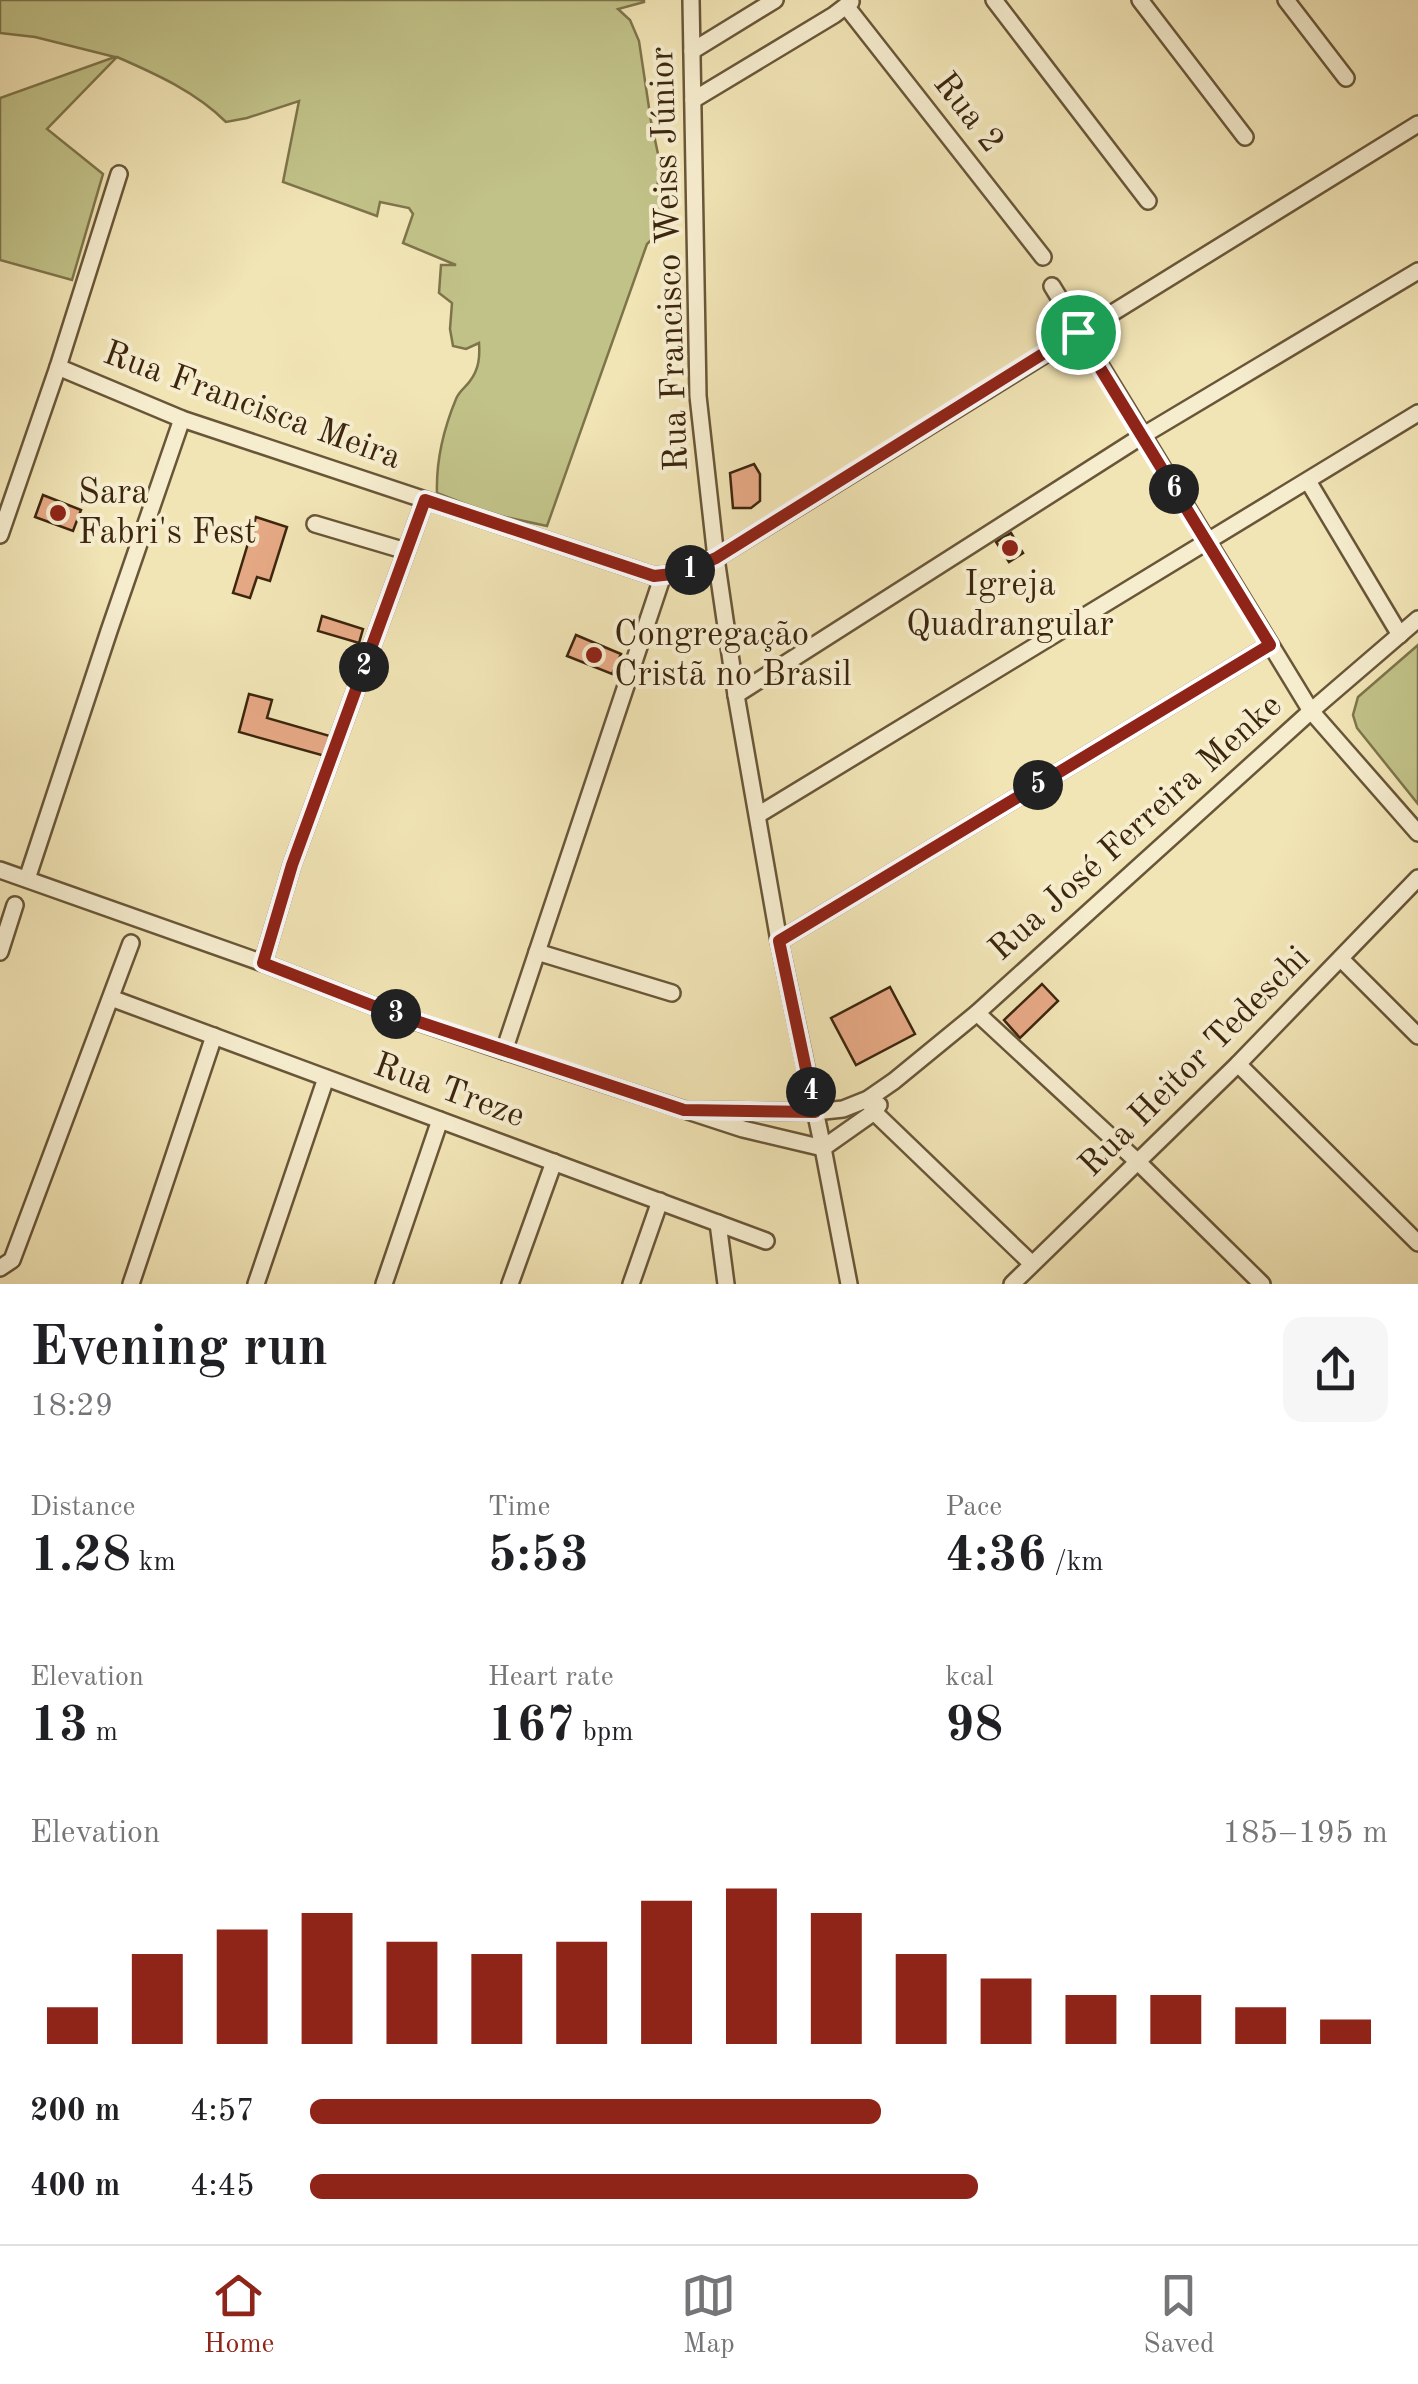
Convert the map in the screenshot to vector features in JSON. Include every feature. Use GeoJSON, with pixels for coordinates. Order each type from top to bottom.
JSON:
{"type":"FeatureCollection","features":[{"type":"Feature","properties":{"kind":"street","name":"Rua Francisco Weiss Júnior"},"geometry":{"type":"LineString","coordinates":[[690,0],[698,396],[716,558],[779,941],[849,1284]]}},
{"type":"Feature","properties":{"kind":"street"},"geometry":{"type":"LineString","coordinates":[[692,51],[775,0]]}},
{"type":"Feature","properties":{"kind":"street"},"geometry":{"type":"LineString","coordinates":[[994,0],[1148,201]]}},
{"type":"Feature","properties":{"kind":"street"},"geometry":{"type":"LineString","coordinates":[[1140,0],[1244,137]]}},
{"type":"Feature","properties":{"kind":"street"},"geometry":{"type":"LineString","coordinates":[[1286,0],[1346,78]]}},
{"type":"Feature","properties":{"kind":"street"},"geometry":{"type":"LineString","coordinates":[[693,100],[850,3]]}},
{"type":"Feature","properties":{"kind":"street","name":"Rua 2"},"geometry":{"type":"LineString","coordinates":[[850,3],[1043,257]]}},
{"type":"Feature","properties":{"kind":"street"},"geometry":{"type":"LineString","coordinates":[[504,1051],[658,576],[681,573],[716,558],[1418,124]]}},
{"type":"Feature","properties":{"kind":"street"},"geometry":{"type":"LineString","coordinates":[[0,534],[119,174]]}},
{"type":"Feature","properties":{"kind":"street"},"geometry":{"type":"LineString","coordinates":[[736,694],[1142,436],[1418,271]]}},
{"type":"Feature","properties":{"kind":"street"},"geometry":{"type":"LineString","coordinates":[[1052,286],[1311,711],[1418,833]]}},
{"type":"Feature","properties":{"kind":"street","name":"Rua Francisca Meira"},"geometry":{"type":"LineString","coordinates":[[58,367],[182,419],[658,576]]}},
{"type":"Feature","properties":{"kind":"street"},"geometry":{"type":"LineString","coordinates":[[758,814],[1418,414]]}},
{"type":"Feature","properties":{"kind":"street"},"geometry":{"type":"LineString","coordinates":[[28,879],[182,419]]}},
{"type":"Feature","properties":{"kind":"street"},"geometry":{"type":"LineString","coordinates":[[1308,481],[1400,634]]}},
{"type":"Feature","properties":{"kind":"street"},"geometry":{"type":"LineString","coordinates":[[263,963],[292,865],[425,500]]}},
{"type":"Feature","properties":{"kind":"street"},"geometry":{"type":"LineString","coordinates":[[315,524],[406,552]]}},
{"type":"Feature","properties":{"kind":"street","name":"Rua José Ferreira Menke"},"geometry":{"type":"LineString","coordinates":[[823,1148],[894,1080],[977,1013],[1418,619]]}},
{"type":"Feature","properties":{"kind":"street"},"geometry":{"type":"LineString","coordinates":[[779,941],[1270,645]]}},
{"type":"Feature","properties":{"kind":"street"},"geometry":{"type":"LineString","coordinates":[[0,870],[504,1051],[743,1128],[823,1148]]}},
{"type":"Feature","properties":{"kind":"street","name":"Rua Heitor Tedeschi"},"geometry":{"type":"LineString","coordinates":[[1012,1284],[1238,1064],[1418,878]]}},
{"type":"Feature","properties":{"kind":"street"},"geometry":{"type":"LineString","coordinates":[[0,952],[16,906]]}},
{"type":"Feature","properties":{"kind":"street"},"geometry":{"type":"LineString","coordinates":[[0,1268],[12,1260],[130,943]]}},
{"type":"Feature","properties":{"kind":"street"},"geometry":{"type":"LineString","coordinates":[[537,952],[672,993]]}},
{"type":"Feature","properties":{"kind":"street"},"geometry":{"type":"LineString","coordinates":[[1341,958],[1418,1036]]}},
{"type":"Feature","properties":{"kind":"street","name":"Rua Treze"},"geometry":{"type":"LineString","coordinates":[[111,998],[766,1241]]}},
{"type":"Feature","properties":{"kind":"street"},"geometry":{"type":"LineString","coordinates":[[977,1013],[1262,1284]]}},
{"type":"Feature","properties":{"kind":"street"},"geometry":{"type":"LineString","coordinates":[[131,1284],[214,1036]]}},
{"type":"Feature","properties":{"kind":"street"},"geometry":{"type":"LineString","coordinates":[[1238,1064],[1418,1243]]}},
{"type":"Feature","properties":{"kind":"street"},"geometry":{"type":"LineString","coordinates":[[256,1284],[326,1078]]}},
{"type":"Feature","properties":{"kind":"street"},"geometry":{"type":"LineString","coordinates":[[684,1110],[815,1112],[871,1105],[1032,1263]]}},
{"type":"Feature","properties":{"kind":"street"},"geometry":{"type":"LineString","coordinates":[[384,1284],[440,1120]]}},
{"type":"Feature","properties":{"kind":"street"},"geometry":{"type":"LineString","coordinates":[[510,1284],[554,1162]]}},
{"type":"Feature","properties":{"kind":"street"},"geometry":{"type":"LineString","coordinates":[[631,1284],[660,1201]]}},
{"type":"Feature","properties":{"kind":"street"},"geometry":{"type":"LineString","coordinates":[[718,1223],[726,1284]]}},
{"type":"Feature","properties":{"kind":"green space"},"geometry":{"type":"Polygon","coordinates":[[[0,0],[644,0],[618,9],[630,20],[639,41],[661,168],[656,191],[668,197],[664,228],[647,244],[547,526],[491,514],[437,493],[439,457],[448,422],[457,396],[470,381],[479,358],[479,343],[466,349],[453,346],[452,303],[439,293],[441,265],[456,265],[403,243],[413,214],[409,208],[380,202],[377,216],[283,182],[299,101],[226,122],[189,93],[117,57],[47,129],[103,174],[72,280],[0,260],[0,98],[115,57],[35,37],[0,33],[0,0]]]}},
{"type":"Feature","properties":{"kind":"green space"},"geometry":{"type":"Polygon","coordinates":[[[1418,645],[1418,804],[1357,728],[1353,715],[1358,697],[1418,645]]]}},
{"type":"Feature","properties":{"kind":"building"},"geometry":{"type":"Polygon","coordinates":[[[754,464],[760,474],[760,501],[751,508],[733,508],[730,473],[754,464]]]}},
{"type":"Feature","properties":{"kind":"building","name":"Sara Fabri's Fest"},"geometry":{"type":"Polygon","coordinates":[[[43,495],[81,510],[73,531],[35,517],[43,495]]]}},
{"type":"Feature","properties":{"kind":"building"},"geometry":{"type":"Polygon","coordinates":[[[256,517],[287,527],[270,581],[257,577],[250,598],[233,593],[256,517]]]}},
{"type":"Feature","properties":{"kind":"building","name":"Igreja Quadrangular"},"geometry":{"type":"Polygon","coordinates":[[[1011,533],[1023,553],[1009,562],[996,542],[1011,533]]]}},
{"type":"Feature","properties":{"kind":"building"},"geometry":{"type":"Polygon","coordinates":[[[322,616],[363,629],[359,643],[318,631],[322,616]]]}},
{"type":"Feature","properties":{"kind":"building","name":"Congregação Cristã no Brasil"},"geometry":{"type":"Polygon","coordinates":[[[576,635],[621,654],[612,674],[567,656],[576,635]]]}},
{"type":"Feature","properties":{"kind":"building"},"geometry":{"type":"Polygon","coordinates":[[[249,694],[272,700],[267,718],[330,736],[325,756],[239,732],[249,694]]]}},
{"type":"Feature","properties":{"kind":"building"},"geometry":{"type":"Polygon","coordinates":[[[1042,984],[1058,1001],[1020,1038],[1004,1020],[1042,984]]]}},
{"type":"Feature","properties":{"kind":"building"},"geometry":{"type":"Polygon","coordinates":[[[890,987],[915,1034],[856,1065],[831,1018],[890,987]]]}},
{"type":"Feature","properties":{"kind":"place","name":"Sara Fabri's Fest"},"geometry":{"type":"Point","coordinates":[58,513]}},
{"type":"Feature","properties":{"kind":"place","name":"Igreja Quadrangular"},"geometry":{"type":"Point","coordinates":[1010,548]}},
{"type":"Feature","properties":{"kind":"place","name":"Congregação Cristã no Brasil"},"geometry":{"type":"Point","coordinates":[594,655]}},
{"type":"Feature","properties":{"kind":"route"},"geometry":{"type":"LineString","coordinates":[[1078,332],[1270,645],[779,941],[815,1112],[684,1110],[389,1012],[263,963],[292,865],[425,500],[654,576],[681,573],[716,558],[1078,332]]}}]}
